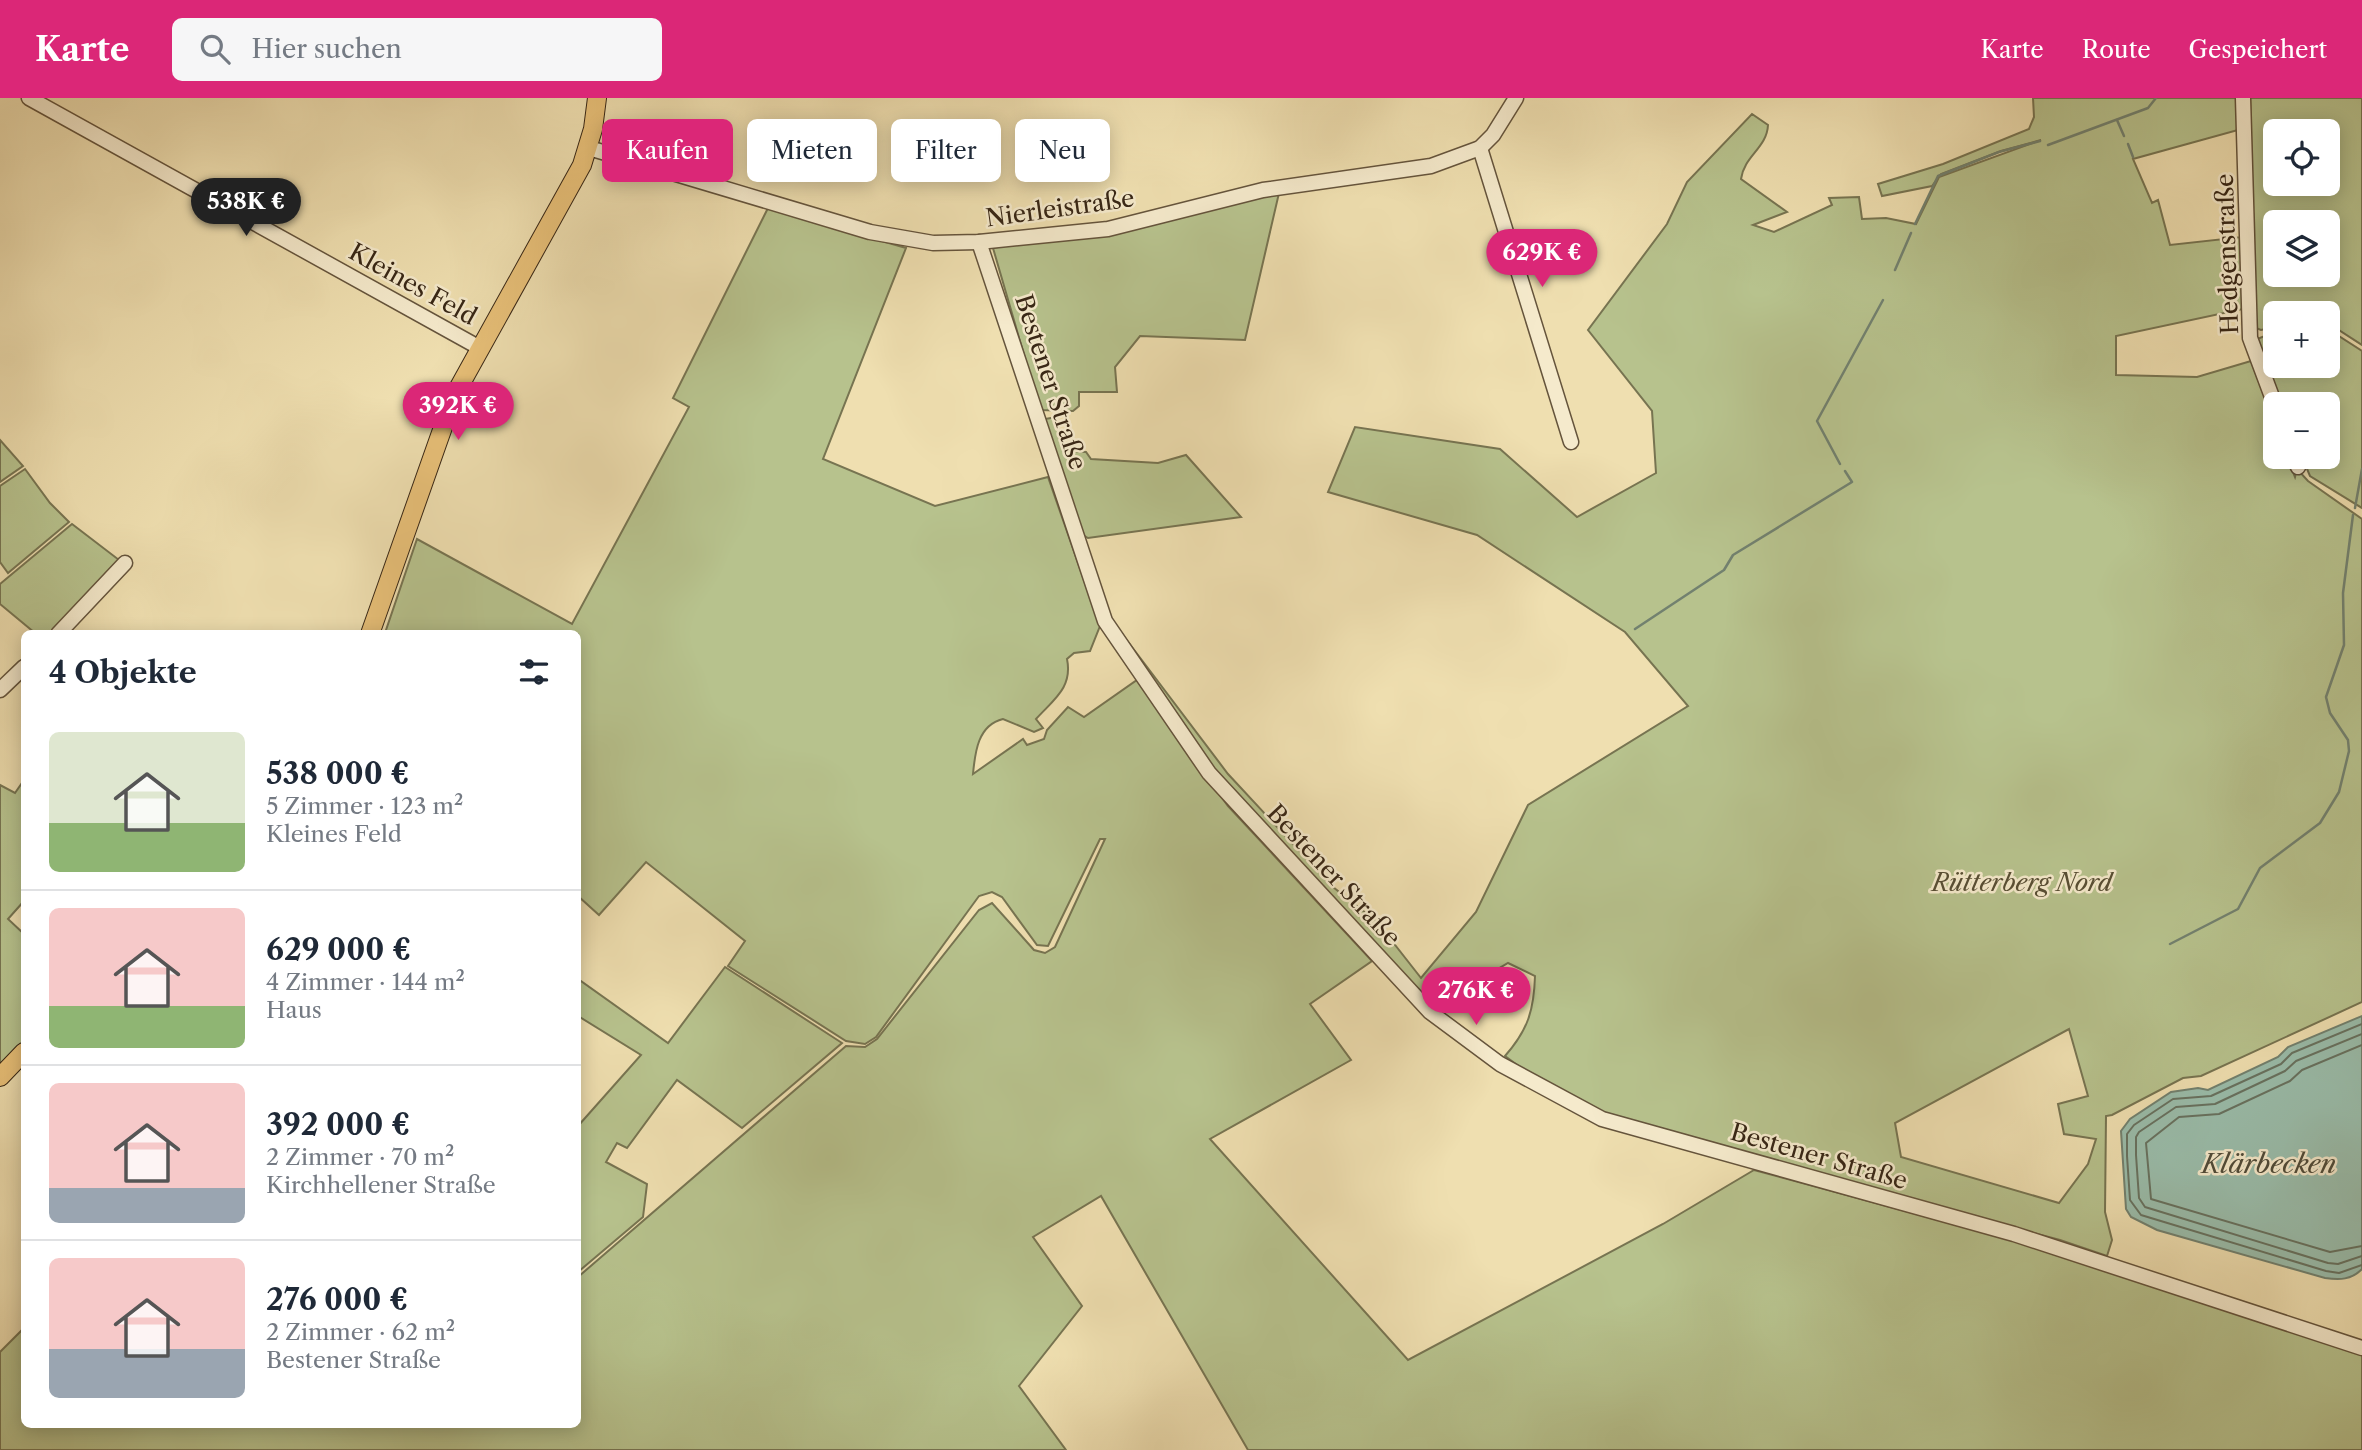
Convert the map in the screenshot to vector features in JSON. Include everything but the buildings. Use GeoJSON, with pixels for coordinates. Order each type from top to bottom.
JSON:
{"type":"FeatureCollection","features":[{"type":"Feature","properties":{"kind":"main road"},"geometry":{"type":"LineString","coordinates":[[371,630],[454,396],[567,195],[589,148],[597,98]]}},
{"type":"Feature","properties":{"kind":"main road"},"geometry":{"type":"LineString","coordinates":[[0,1077],[21,1055]]}},
{"type":"Feature","properties":{"kind":"street","name":"Kleines Feld"},"geometry":{"type":"LineString","coordinates":[[29,98],[480,348]]}},
{"type":"Feature","properties":{"kind":"street","name":"Nierleistraße"},"geometry":{"type":"LineString","coordinates":[[589,148],[870,232],[921,242],[979,242],[1108,229],[1263,190],[1431,166],[1479,148],[1493,135],[1516,98]]}},
{"type":"Feature","properties":{"kind":"street","name":"Hedgenstraße"},"geometry":{"type":"LineString","coordinates":[[2243,98],[2250,338],[2270,392]]}},
{"type":"Feature","properties":{"kind":"street"},"geometry":{"type":"LineString","coordinates":[[1479,148],[1571,442]]}},
{"type":"Feature","properties":{"kind":"street","name":"Bestener Straße"},"geometry":{"type":"LineString","coordinates":[[979,242],[1105,621],[1209,773],[1230,798],[1383,964],[1450,1030],[1550,1093],[1602,1119],[2014,1234],[2362,1348]]}},
{"type":"Feature","properties":{"kind":"street"},"geometry":{"type":"LineString","coordinates":[[62,630],[125,563]]}},
{"type":"Feature","properties":{"kind":"street"},"geometry":{"type":"LineString","coordinates":[[0,691],[21,670]]}},
{"type":"Feature","properties":{"kind":"green space","name":"Rütterberg Nord"},"geometry":{"type":"Polygon","coordinates":[[[2033,98],[2241,98],[2238,130],[2133,159],[2152,203],[2158,200],[2170,245],[2242,237],[2243,309],[2116,336],[2116,375],[2197,377],[2251,361],[2263,392],[2263,469],[2292,469],[2295,477],[2297,469],[2308,481],[2362,519],[2362,1002],[2201,1076],[2183,1078],[2106,1116],[2105,1212],[2112,1240],[2107,1256],[2060,1240],[1626,1125],[1551,1090],[1505,1056],[1528,1019],[1535,976],[1508,963],[1431,1009],[1216,776],[1110,618],[1228,774],[1333,887],[1377,922],[1421,978],[1476,912],[1528,805],[1688,706],[1625,632],[1477,535],[1328,492],[1355,427],[1500,449],[1577,517],[1656,473],[1652,411],[1588,330],[1667,224],[1687,182],[1752,114],[1768,125],[1767,133],[1746,164],[1741,179],[1787,212],[1753,225],[1774,232],[1832,205],[1829,198],[1859,197],[1862,219],[1886,218],[1916,224],[1939,177],[2041,140],[2001,151],[1941,174],[1932,186],[1882,196],[1878,184],[1943,164],[2029,129],[2034,117],[2033,98]],[[2069,1029],[1895,1123],[1901,1157],[2059,1203],[2088,1164],[2096,1139],[2064,1134],[2058,1104],[2088,1096],[2069,1029]]]}},
{"type":"Feature","properties":{"kind":"green space"},"geometry":{"type":"Polygon","coordinates":[[[2250,98],[2362,98],[2362,345],[2340,331],[2340,301],[2263,301],[2261,330],[2256,328],[2250,98]]]}},
{"type":"Feature","properties":{"kind":"green space"},"geometry":{"type":"Polygon","coordinates":[[[1279,193],[1245,340],[1140,336],[1115,367],[1117,392],[1079,392],[1079,406],[1073,411],[1040,410],[993,248],[1279,193]]]}},
{"type":"Feature","properties":{"kind":"green space"},"geometry":{"type":"Polygon","coordinates":[[[768,208],[906,248],[823,459],[935,506],[1048,477],[1100,626],[1090,651],[1074,653],[1067,659],[1064,686],[1036,719],[1043,728],[1034,732],[1003,719],[995,722],[979,740],[973,774],[1023,739],[1027,745],[1044,739],[1047,730],[1068,707],[1084,717],[1137,680],[1228,806],[1372,961],[1310,1004],[1351,1060],[1210,1139],[1408,1360],[1663,1224],[1754,1170],[2056,1252],[2362,1351],[2362,1450],[1248,1450],[1101,1196],[1033,1237],[1082,1306],[1019,1386],[1066,1450],[0,1450],[0,1352],[21,1331],[21,1428],[581,1428],[581,1274],[846,1046],[865,1047],[877,1039],[979,910],[992,903],[1034,950],[1045,953],[1055,947],[1105,839],[1100,839],[1048,946],[1037,945],[1002,897],[992,892],[979,896],[876,1037],[865,1044],[846,1041],[728,966],[745,941],[646,862],[599,915],[581,899],[581,630],[386,630],[417,539],[572,624],[689,407],[673,398],[768,208]]]}},
{"type":"Feature","properties":{"kind":"green space"},"geometry":{"type":"Polygon","coordinates":[[[2263,337],[2263,355],[2257,339],[2263,337]]]}},
{"type":"Feature","properties":{"kind":"green space"},"geometry":{"type":"Polygon","coordinates":[[[2340,337],[2362,351],[2362,508],[2310,476],[2307,469],[2340,469],[2340,392],[2277,392],[2272,378],[2340,378],[2340,337]]]}},
{"type":"Feature","properties":{"kind":"green space"},"geometry":{"type":"Polygon","coordinates":[[[1057,417],[1061,442],[1072,451],[1086,452],[1091,459],[1158,463],[1186,455],[1241,517],[1088,538],[1083,535],[1045,419],[1057,417]]]}},
{"type":"Feature","properties":{"kind":"green space"},"geometry":{"type":"Polygon","coordinates":[[[0,440],[23,466],[0,482],[0,440]]]}},
{"type":"Feature","properties":{"kind":"green space"},"geometry":{"type":"Polygon","coordinates":[[[25,469],[50,503],[69,522],[8,573],[0,562],[0,486],[25,469]]]}},
{"type":"Feature","properties":{"kind":"green space"},"geometry":{"type":"Polygon","coordinates":[[[72,524],[123,563],[60,630],[31,630],[0,604],[0,584],[72,524]]]}},
{"type":"Feature","properties":{"kind":"green space"},"geometry":{"type":"Polygon","coordinates":[[[21,784],[21,904],[8,919],[21,931],[21,1044],[0,1067],[0,785],[15,793],[21,784]]]}},
{"type":"Feature","properties":{"kind":"green space"},"geometry":{"type":"Polygon","coordinates":[[[725,967],[842,1043],[742,1128],[677,1080],[627,1148],[617,1143],[606,1162],[647,1184],[643,1217],[581,1269],[581,1123],[641,1055],[581,1018],[581,981],[668,1043],[725,967]]]}},
{"type":"Feature","properties":{"kind":"water","name":"Klärbecken"},"geometry":{"type":"Polygon","coordinates":[[[2362,1016],[2362,1269],[2358,1273],[2345,1278],[2325,1278],[2157,1230],[2131,1217],[2126,1209],[2121,1131],[2130,1119],[2171,1092],[2198,1088],[2208,1090],[2278,1057],[2288,1047],[2362,1016]]]}},
{"type":"Feature","properties":{"kind":"waterway"},"geometry":{"type":"LineString","coordinates":[[2048,145],[2148,108],[2156,98]]}},
{"type":"Feature","properties":{"kind":"waterway"},"geometry":{"type":"LineString","coordinates":[[2117,120],[2124,136]]}},
{"type":"Feature","properties":{"kind":"waterway"},"geometry":{"type":"LineString","coordinates":[[1915,224],[1938,176],[1999,152],[2040,141]]}},
{"type":"Feature","properties":{"kind":"waterway"},"geometry":{"type":"LineString","coordinates":[[2128,144],[2133,157]]}},
{"type":"Feature","properties":{"kind":"waterway"},"geometry":{"type":"LineString","coordinates":[[1895,270],[1911,233]]}},
{"type":"Feature","properties":{"kind":"waterway"},"geometry":{"type":"LineString","coordinates":[[1840,464],[1817,421],[1883,300]]}},
{"type":"Feature","properties":{"kind":"waterway"},"geometry":{"type":"LineString","coordinates":[[2355,508],[2362,469]]}},
{"type":"Feature","properties":{"kind":"waterway"},"geometry":{"type":"LineString","coordinates":[[1635,629],[1724,570],[1733,555],[1852,482],[1845,471]]}},
{"type":"Feature","properties":{"kind":"waterway"},"geometry":{"type":"LineString","coordinates":[[2170,944],[2238,909],[2260,868],[2320,823],[2339,792],[2349,751],[2348,740],[2330,713],[2326,697],[2344,645],[2343,593],[2353,515]]}}]}
